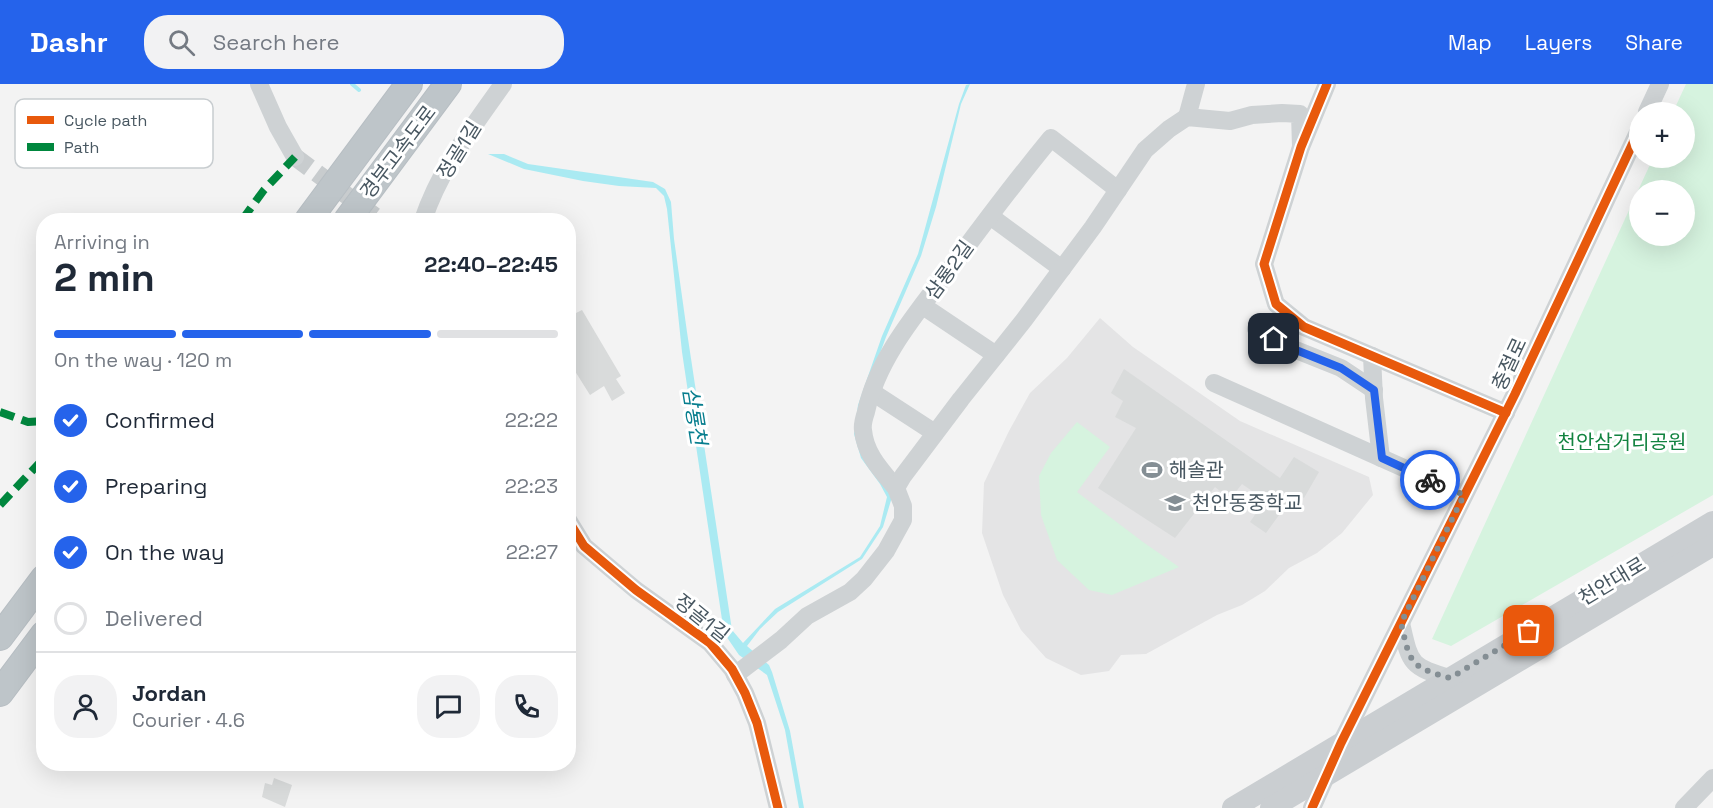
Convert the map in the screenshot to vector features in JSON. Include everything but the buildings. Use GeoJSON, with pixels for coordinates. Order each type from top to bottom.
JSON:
{"type":"FeatureCollection","features":[{"type":"Feature","properties":{"kind":"highway"},"geometry":{"type":"LineString","coordinates":[[305,213],[395,84]]}},
{"type":"Feature","properties":{"kind":"highway","name":"경부고속도로"},"geometry":{"type":"LineString","coordinates":[[313,213],[409,84]]}},
{"type":"Feature","properties":{"kind":"highway","name":"경부고속도로"},"geometry":{"type":"LineString","coordinates":[[352,213],[448,84]]}},
{"type":"Feature","properties":{"kind":"highway"},"geometry":{"type":"LineString","coordinates":[[0,637],[36,589]]}},
{"type":"Feature","properties":{"kind":"highway"},"geometry":{"type":"LineString","coordinates":[[0,693],[36,645]]}},
{"type":"Feature","properties":{"kind":"main road","name":"천안대로"},"geometry":{"type":"LineString","coordinates":[[1233,808],[1713,522]]}},
{"type":"Feature","properties":{"kind":"main road","name":"천안대로"},"geometry":{"type":"LineString","coordinates":[[1270,808],[1713,545]]}},
{"type":"Feature","properties":{"kind":"street"},"geometry":{"type":"LineString","coordinates":[[259,84],[278,128],[295,157]]}},
{"type":"Feature","properties":{"kind":"street","name":"정골1길"},"geometry":{"type":"LineString","coordinates":[[425,213],[449,161],[503,84]]}},
{"type":"Feature","properties":{"kind":"street"},"geometry":{"type":"LineString","coordinates":[[1187,117],[1196,84]]}},
{"type":"Feature","properties":{"kind":"street"},"geometry":{"type":"LineString","coordinates":[[1327,84],[1301,147],[1264,264],[1276,304],[1304,327],[1506,413]]}},
{"type":"Feature","properties":{"kind":"street"},"geometry":{"type":"LineString","coordinates":[[1652,102],[1660,84]]}},
{"type":"Feature","properties":{"kind":"street"},"geometry":{"type":"LineString","coordinates":[[896,488],[935,433],[1062,269],[1145,150],[1169,129],[1187,117],[1230,121],[1252,115],[1300,114],[1301,147]]}},
{"type":"Feature","properties":{"kind":"street","name":"삼룡2길"},"geometry":{"type":"LineString","coordinates":[[740,671],[807,616],[850,592],[864,579],[886,550],[903,520],[903,506],[896,488],[866,448],[862,427],[877,376],[896,343],[923,306],[1051,138],[1118,190]]}},
{"type":"Feature","properties":{"kind":"street","name":"충절로"},"geometry":{"type":"LineString","coordinates":[[1312,808],[1341,743],[1506,413],[1629,151]]}},
{"type":"Feature","properties":{"kind":"street"},"geometry":{"type":"LineString","coordinates":[[990,216],[1062,269]]}},
{"type":"Feature","properties":{"kind":"street"},"geometry":{"type":"LineString","coordinates":[[923,306],[996,355]]}},
{"type":"Feature","properties":{"kind":"street"},"geometry":{"type":"LineString","coordinates":[[1256,329],[1291,348],[1341,368],[1374,390]]}},
{"type":"Feature","properties":{"kind":"street"},"geometry":{"type":"LineString","coordinates":[[1372,356],[1382,458]]}},
{"type":"Feature","properties":{"kind":"street"},"geometry":{"type":"LineString","coordinates":[[1214,383],[1464,495]]}},
{"type":"Feature","properties":{"kind":"street"},"geometry":{"type":"LineString","coordinates":[[872,392],[935,433]]}},
{"type":"Feature","properties":{"kind":"street","name":"정골1길"},"geometry":{"type":"LineString","coordinates":[[576,533],[584,546],[636,590],[710,644],[740,671],[745,693],[757,723],[778,808]]}},
{"type":"Feature","properties":{"kind":"street"},"geometry":{"type":"LineString","coordinates":[[1401,623],[1412,660],[1428,672],[1450,678]]}},
{"type":"Feature","properties":{"kind":"street"},"geometry":{"type":"LineString","coordinates":[[1684,808],[1713,778]]}},
{"type":"Feature","properties":{"kind":"shaded area","name":"천안동중학교"},"geometry":{"type":"Polygon","coordinates":[[[1100,318],[1133,347],[1240,421],[1369,477],[1373,495],[1342,533],[1317,553],[1289,568],[1265,591],[1146,654],[1121,655],[1109,671],[1081,675],[1046,658],[1021,630],[1003,595],[982,533],[984,483],[1030,393],[1067,358],[1100,318]]]}},
{"type":"Feature","properties":{"kind":"green space","name":"천안삼거리공원"},"geometry":{"type":"Polygon","coordinates":[[[1686,84],[1713,84],[1713,495],[1451,646],[1432,639],[1629,210],[1629,246],[1695,246],[1695,180],[1643,180],[1648,168],[1695,168],[1695,102],[1678,102],[1686,84]]]}},
{"type":"Feature","properties":{"kind":"green space"},"geometry":{"type":"Polygon","coordinates":[[[1077,422],[1110,447],[1077,492],[1179,567],[1112,595],[1089,590],[1057,560],[1041,515],[1039,476],[1051,453],[1077,422]]]}},
{"type":"Feature","properties":{"kind":"water"},"geometry":{"type":"Polygon","coordinates":[[[970,84],[961,104],[936,207],[921,256],[886,337],[861,405],[892,497],[883,527],[862,559],[778,612],[760,629],[747,646],[769,665],[772,672],[790,731],[804,808],[799,808],[785,730],[767,675],[739,655],[724,633],[682,352],[664,196],[656,188],[583,181],[524,169],[488,154],[504,154],[528,164],[653,182],[665,189],[671,202],[687,332],[732,630],[743,643],[775,609],[860,557],[880,526],[887,497],[861,458],[854,434],[858,405],[882,336],[918,254],[959,104],[966,85],[970,84]]]}},
{"type":"Feature","properties":{"kind":"waterway","name":"삼룡천"},"geometry":{"type":"LineString","coordinates":[[352,84],[359,90]]}},
{"type":"Feature","properties":{"kind":"tunnel"},"geometry":{"type":"LineString","coordinates":[[295,157],[371,213]]}},
{"type":"Feature","properties":{"kind":"marked path"},"geometry":{"type":"LineString","coordinates":[[247,213],[264,190],[295,157]]}},
{"type":"Feature","properties":{"kind":"marked path"},"geometry":{"type":"LineString","coordinates":[[0,412],[28,422],[36,422]]}},
{"type":"Feature","properties":{"kind":"marked path"},"geometry":{"type":"LineString","coordinates":[[0,505],[36,467]]}},
{"type":"Feature","properties":{"kind":"cycle path"},"geometry":{"type":"LineString","coordinates":[[1327,84],[1301,147],[1264,264],[1276,304],[1304,327],[1506,413]]}},
{"type":"Feature","properties":{"kind":"cycle path"},"geometry":{"type":"LineString","coordinates":[[1312,808],[1341,743],[1515,394],[1629,151]]}},
{"type":"Feature","properties":{"kind":"cycle path"},"geometry":{"type":"LineString","coordinates":[[576,533],[584,546],[636,590],[710,643],[732,669],[757,723],[778,808]]}},
{"type":"Feature","properties":{"kind":"way so far"},"geometry":{"type":"LineString","coordinates":[[1430,480],[1464,495],[1401,623],[1412,660],[1428,672],[1450,678],[1529,631]]}},
{"type":"Feature","properties":{"kind":"place","name":"해솔관"},"geometry":{"type":"Point","coordinates":[1152,470]}},
{"type":"Feature","properties":{"kind":"place","name":"천안동중학교"},"geometry":{"type":"Point","coordinates":[1175,503]}},
{"type":"Feature","properties":{"kind":"route"},"geometry":{"type":"LineString","coordinates":[[1274,339],[1341,368],[1374,390],[1382,458],[1430,480]]}}]}
